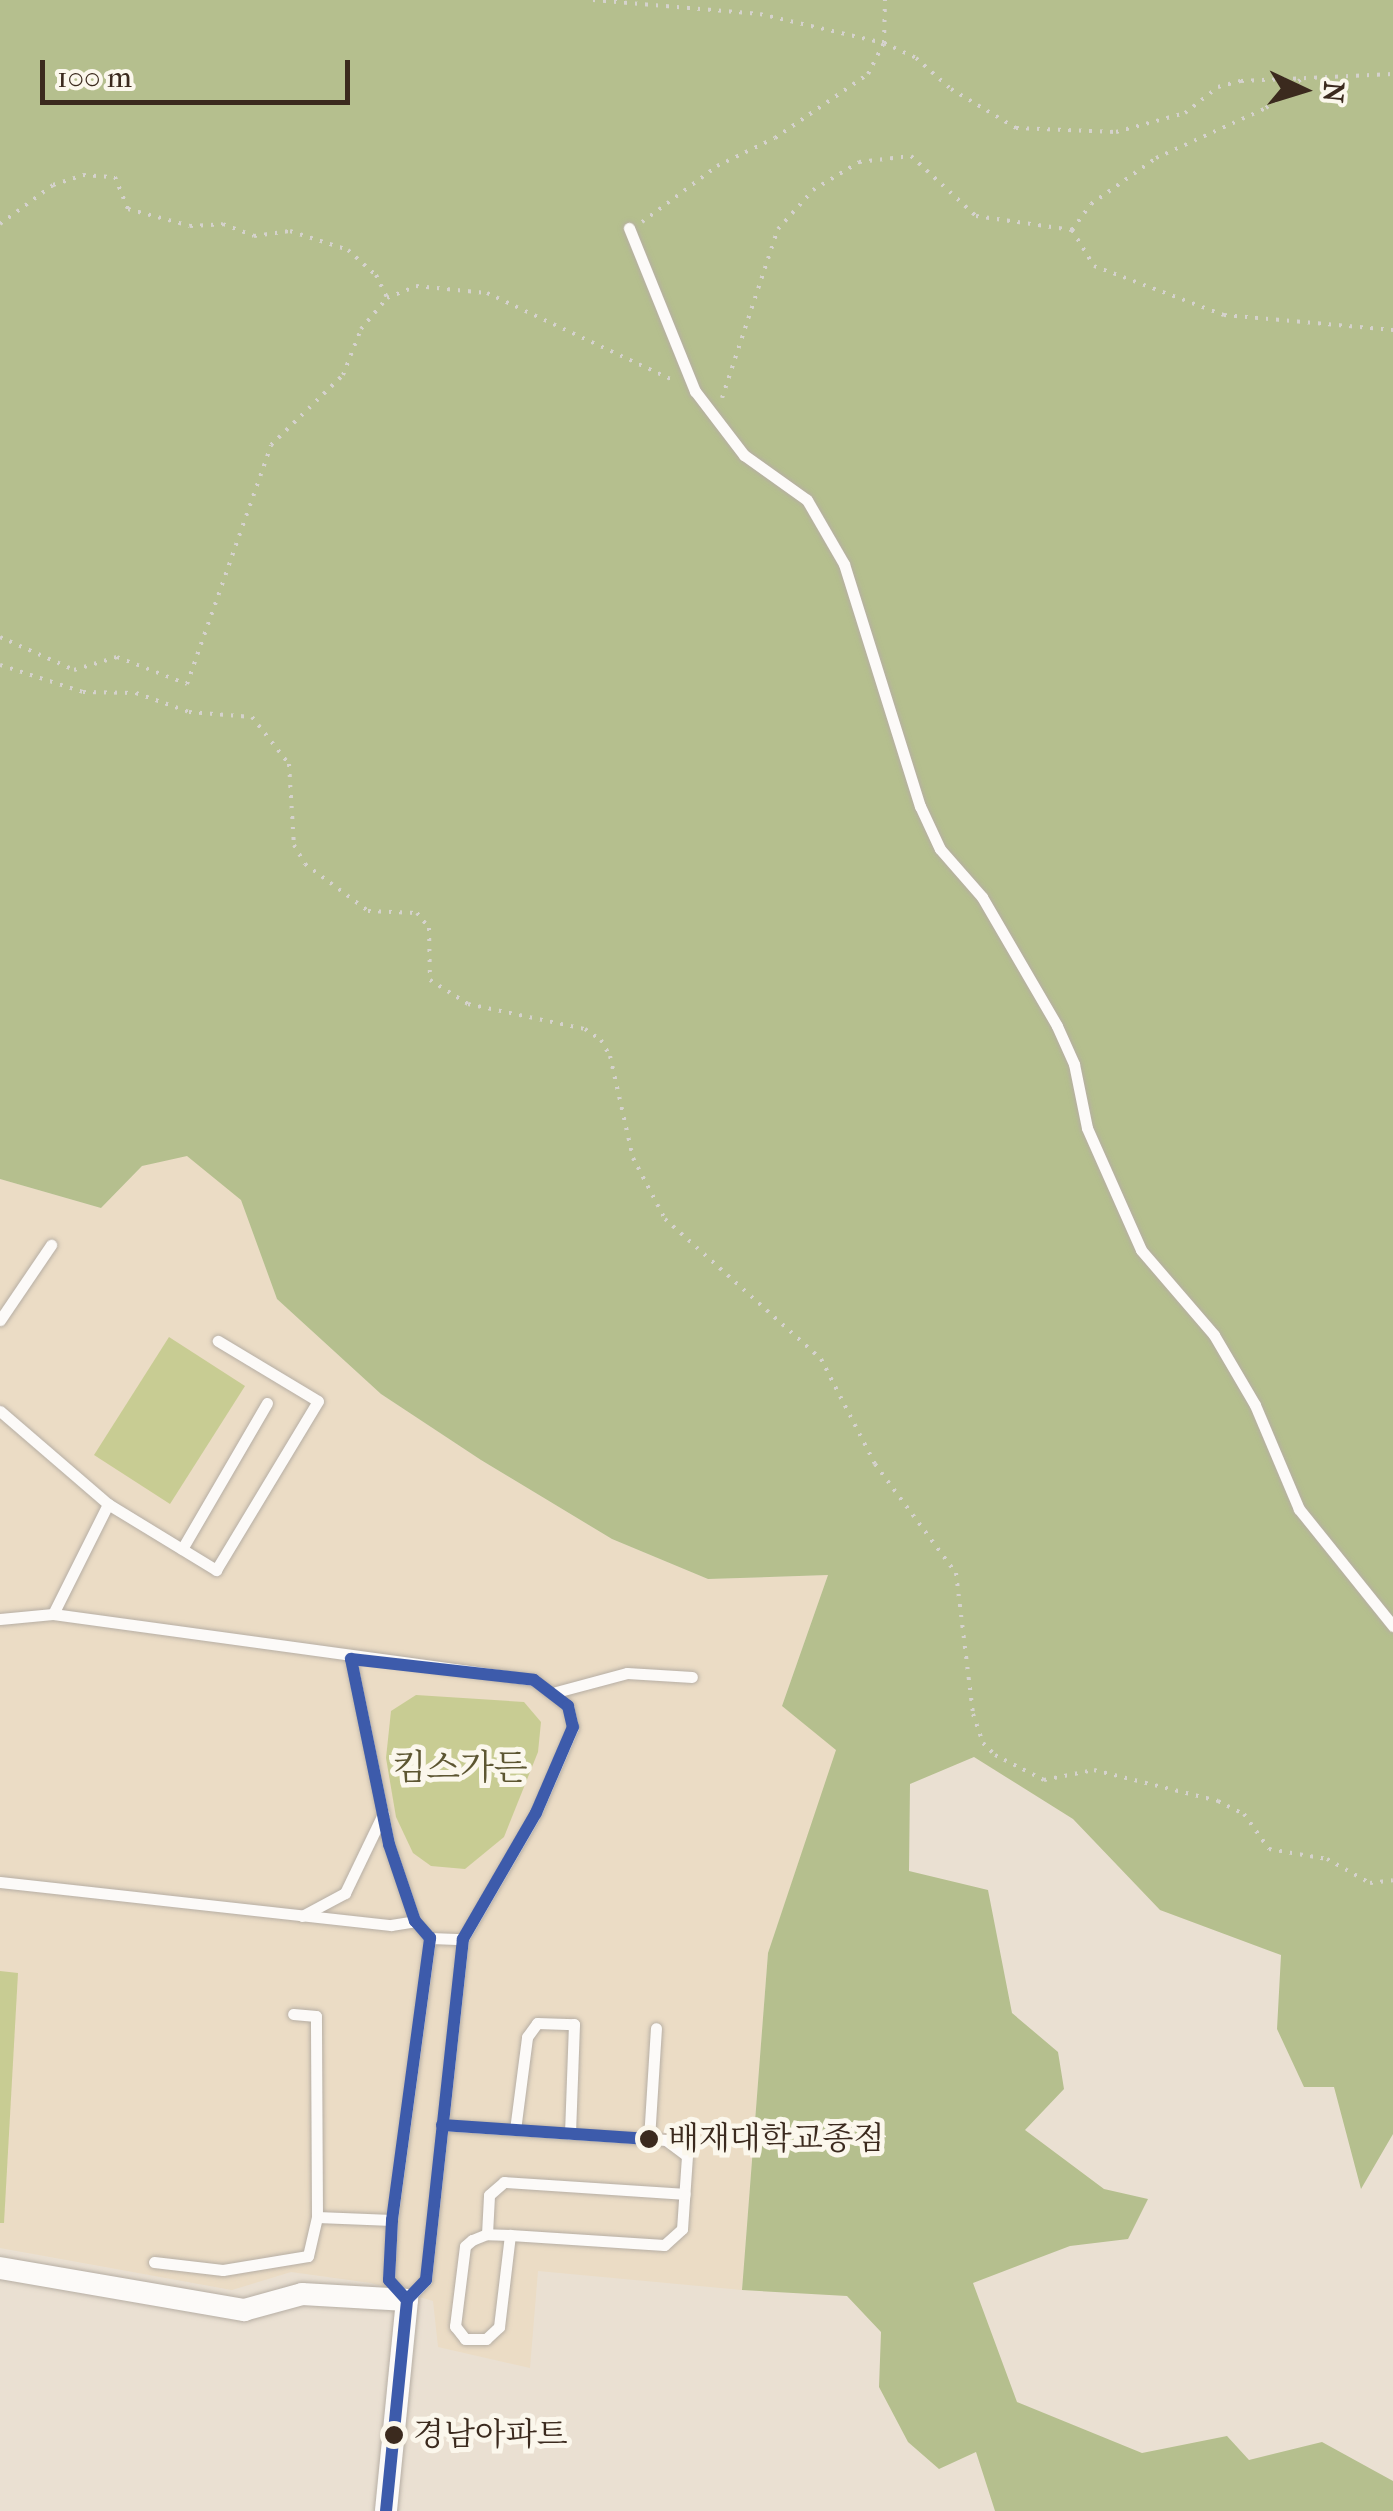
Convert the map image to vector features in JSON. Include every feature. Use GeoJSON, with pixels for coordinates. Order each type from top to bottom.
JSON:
{"type":"FeatureCollection","features":[{"type":"Feature","properties":{"kind":"street"},"geometry":{"type":"LineString","coordinates":[[0,2268],[244,2310],[302,2294],[407,2300],[386,2511]]}},
{"type":"Feature","properties":{"kind":"lane"},"geometry":{"type":"LineString","coordinates":[[628,228],[696,391],[744,455],[807,500],[820,521],[868,625],[920,806],[940,849],[982,897],[1057,1026],[1074,1064],[1087,1128],[1141,1250],[1214,1335],[1255,1405],[1299,1509],[1393,1626]]}},
{"type":"Feature","properties":{"kind":"lane"},"geometry":{"type":"LineString","coordinates":[[0,1320],[51,1245]]}},
{"type":"Feature","properties":{"kind":"lane"},"geometry":{"type":"LineString","coordinates":[[0,1411],[108,1504],[216,1570],[318,1402],[218,1341]]}},
{"type":"Feature","properties":{"kind":"lane"},"geometry":{"type":"LineString","coordinates":[[182,1549],[267,1404]]}},
{"type":"Feature","properties":{"kind":"lane"},"geometry":{"type":"LineString","coordinates":[[53,1614],[108,1504]]}},
{"type":"Feature","properties":{"kind":"lane"},"geometry":{"type":"LineString","coordinates":[[0,1620],[53,1614],[318,1648],[352,1658],[534,1680],[556,1692],[573,1726],[536,1813],[464,1939],[426,2280],[407,2300],[389,2280],[392,2220],[430,1938]]}},
{"type":"Feature","properties":{"kind":"lane"},"geometry":{"type":"LineString","coordinates":[[352,1658],[382,1814],[415,1921],[430,1938],[464,1939]]}},
{"type":"Feature","properties":{"kind":"lane"},"geometry":{"type":"LineString","coordinates":[[556,1692],[628,1673],[692,1676]]}},
{"type":"Feature","properties":{"kind":"lane"},"geometry":{"type":"LineString","coordinates":[[301,1916],[345,1893],[382,1814]]}},
{"type":"Feature","properties":{"kind":"lane"},"geometry":{"type":"LineString","coordinates":[[0,1882],[391,1925],[415,1921]]}},
{"type":"Feature","properties":{"kind":"lane"},"geometry":{"type":"LineString","coordinates":[[154,2262],[223,2270],[308,2256],[316,2217],[316,2016],[293,2014]]}},
{"type":"Feature","properties":{"kind":"lane"},"geometry":{"type":"LineString","coordinates":[[515,2130],[528,2037],[537,2023],[574,2024],[570,2134]]}},
{"type":"Feature","properties":{"kind":"lane"},"geometry":{"type":"LineString","coordinates":[[648,2139],[656,2028]]}},
{"type":"Feature","properties":{"kind":"lane"},"geometry":{"type":"LineString","coordinates":[[442,2125],[648,2139],[679,2145],[687,2156],[682,2229],[664,2245],[510,2235],[487,2234],[466,2246],[455,2326],[465,2339],[486,2339],[499,2327],[510,2235]]}},
{"type":"Feature","properties":{"kind":"lane"},"geometry":{"type":"LineString","coordinates":[[487,2234],[488,2195],[504,2182],[685,2194]]}},
{"type":"Feature","properties":{"kind":"lane"},"geometry":{"type":"LineString","coordinates":[[316,2217],[392,2220]]}},
{"type":"Feature","properties":{"kind":"path"},"geometry":{"type":"LineString","coordinates":[[593,0],[760,14],[884,44],[916,58],[951,89],[1016,128],[1116,132],[1185,114],[1218,87],[1306,75],[1393,74]]}},
{"type":"Feature","properties":{"kind":"path"},"geometry":{"type":"LineString","coordinates":[[628,228],[717,166],[830,104],[868,74],[884,44],[885,0]]}},
{"type":"Feature","properties":{"kind":"path"},"geometry":{"type":"LineString","coordinates":[[1072,230],[1091,204],[1156,158],[1266,108],[1306,75]]}},
{"type":"Feature","properties":{"kind":"path"},"geometry":{"type":"LineString","coordinates":[[0,638],[74,670],[117,657],[187,684],[271,445],[343,375],[360,330],[387,298],[416,286],[488,293],[696,391],[723,398],[778,228],[813,190],[859,162],[911,156],[976,216],[1072,230]]}},
{"type":"Feature","properties":{"kind":"path"},"geometry":{"type":"LineString","coordinates":[[0,224],[53,185],[83,175],[115,178],[128,209],[190,226],[223,224],[254,236],[290,231],[348,250],[376,275],[387,298]]}},
{"type":"Feature","properties":{"kind":"path"},"geometry":{"type":"LineString","coordinates":[[1072,230],[1094,266],[1224,315],[1393,330]]}},
{"type":"Feature","properties":{"kind":"path"},"geometry":{"type":"LineString","coordinates":[[0,665],[83,692],[136,694],[189,712],[252,717],[288,764],[294,845],[305,864],[368,911],[417,913],[429,928],[430,980],[468,1004],[585,1029],[600,1040],[610,1056],[633,1158],[665,1219],[820,1359],[876,1464],[956,1572],[974,1714],[983,1743],[995,1755],[1044,1780],[1094,1770],[1188,1791],[1244,1814],[1269,1849],[1284,1856],[1327,1859],[1370,1883],[1393,1880]]}},
{"type":"Feature","properties":{"kind":"shaded area"},"geometry":{"type":"Polygon","coordinates":[[[187,1155],[241,1199],[277,1299],[381,1394],[481,1460],[612,1539],[708,1579],[828,1575],[782,1706],[837,1750],[768,1953],[742,2290],[538,2271],[530,2368],[438,2347],[433,2301],[371,2283],[291,2272],[232,2290],[0,2248],[0,1179],[101,1208],[142,1166],[187,1155]]]}},
{"type":"Feature","properties":{"kind":"green space"},"geometry":{"type":"Polygon","coordinates":[[[0,0],[1393,0],[1393,2134],[1361,2189],[1334,2087],[1304,2087],[1277,2029],[1281,1955],[1160,1910],[1073,1819],[974,1757],[910,1784],[909,1871],[988,1890],[1012,2013],[1058,2052],[1064,2089],[1025,2130],[1104,2189],[1148,2199],[1128,2239],[1070,2246],[973,2283],[1017,2402],[1142,2453],[1227,2436],[1249,2460],[1322,2442],[1393,2481],[1393,2511],[995,2511],[976,2452],[939,2469],[908,2442],[879,2387],[881,2332],[847,2296],[742,2290],[768,1953],[836,1750],[782,1706],[828,1575],[708,1579],[612,1539],[481,1460],[381,1394],[277,1299],[241,1200],[187,1156],[142,1166],[101,1208],[0,1179],[0,0]]]}},
{"type":"Feature","properties":{"kind":"green space"},"geometry":{"type":"Polygon","coordinates":[[[169,1337],[245,1386],[170,1504],[94,1455],[169,1337]]]}},
{"type":"Feature","properties":{"kind":"green space","name":"킴스가든"},"geometry":{"type":"Polygon","coordinates":[[[416,1695],[524,1702],[541,1722],[538,1752],[504,1837],[465,1869],[431,1866],[413,1853],[396,1817],[386,1758],[391,1711],[416,1695]]]}},
{"type":"Feature","properties":{"kind":"green space"},"geometry":{"type":"Polygon","coordinates":[[[0,1971],[18,1973],[4,2223],[0,2223],[0,1971]]]}},
{"type":"Feature","properties":{"kind":"transit line"},"geometry":{"type":"LineString","coordinates":[[351,1659],[534,1680],[568,1706],[573,1727],[536,1813],[463,1939],[426,2280],[407,2300],[389,2280],[392,2220],[430,1938],[415,1921],[389,1844],[351,1659]]}},
{"type":"Feature","properties":{"kind":"transit line"},"geometry":{"type":"LineString","coordinates":[[442,2125],[649,2139]]}},
{"type":"Feature","properties":{"kind":"transit line"},"geometry":{"type":"LineString","coordinates":[[386,2511],[407,2300]]}},
{"type":"Feature","properties":{"kind":"place","name":"배재대학교종점"},"geometry":{"type":"Point","coordinates":[649,2139]}},
{"type":"Feature","properties":{"kind":"place","name":"경남아파트"},"geometry":{"type":"Point","coordinates":[394,2435]}}]}
